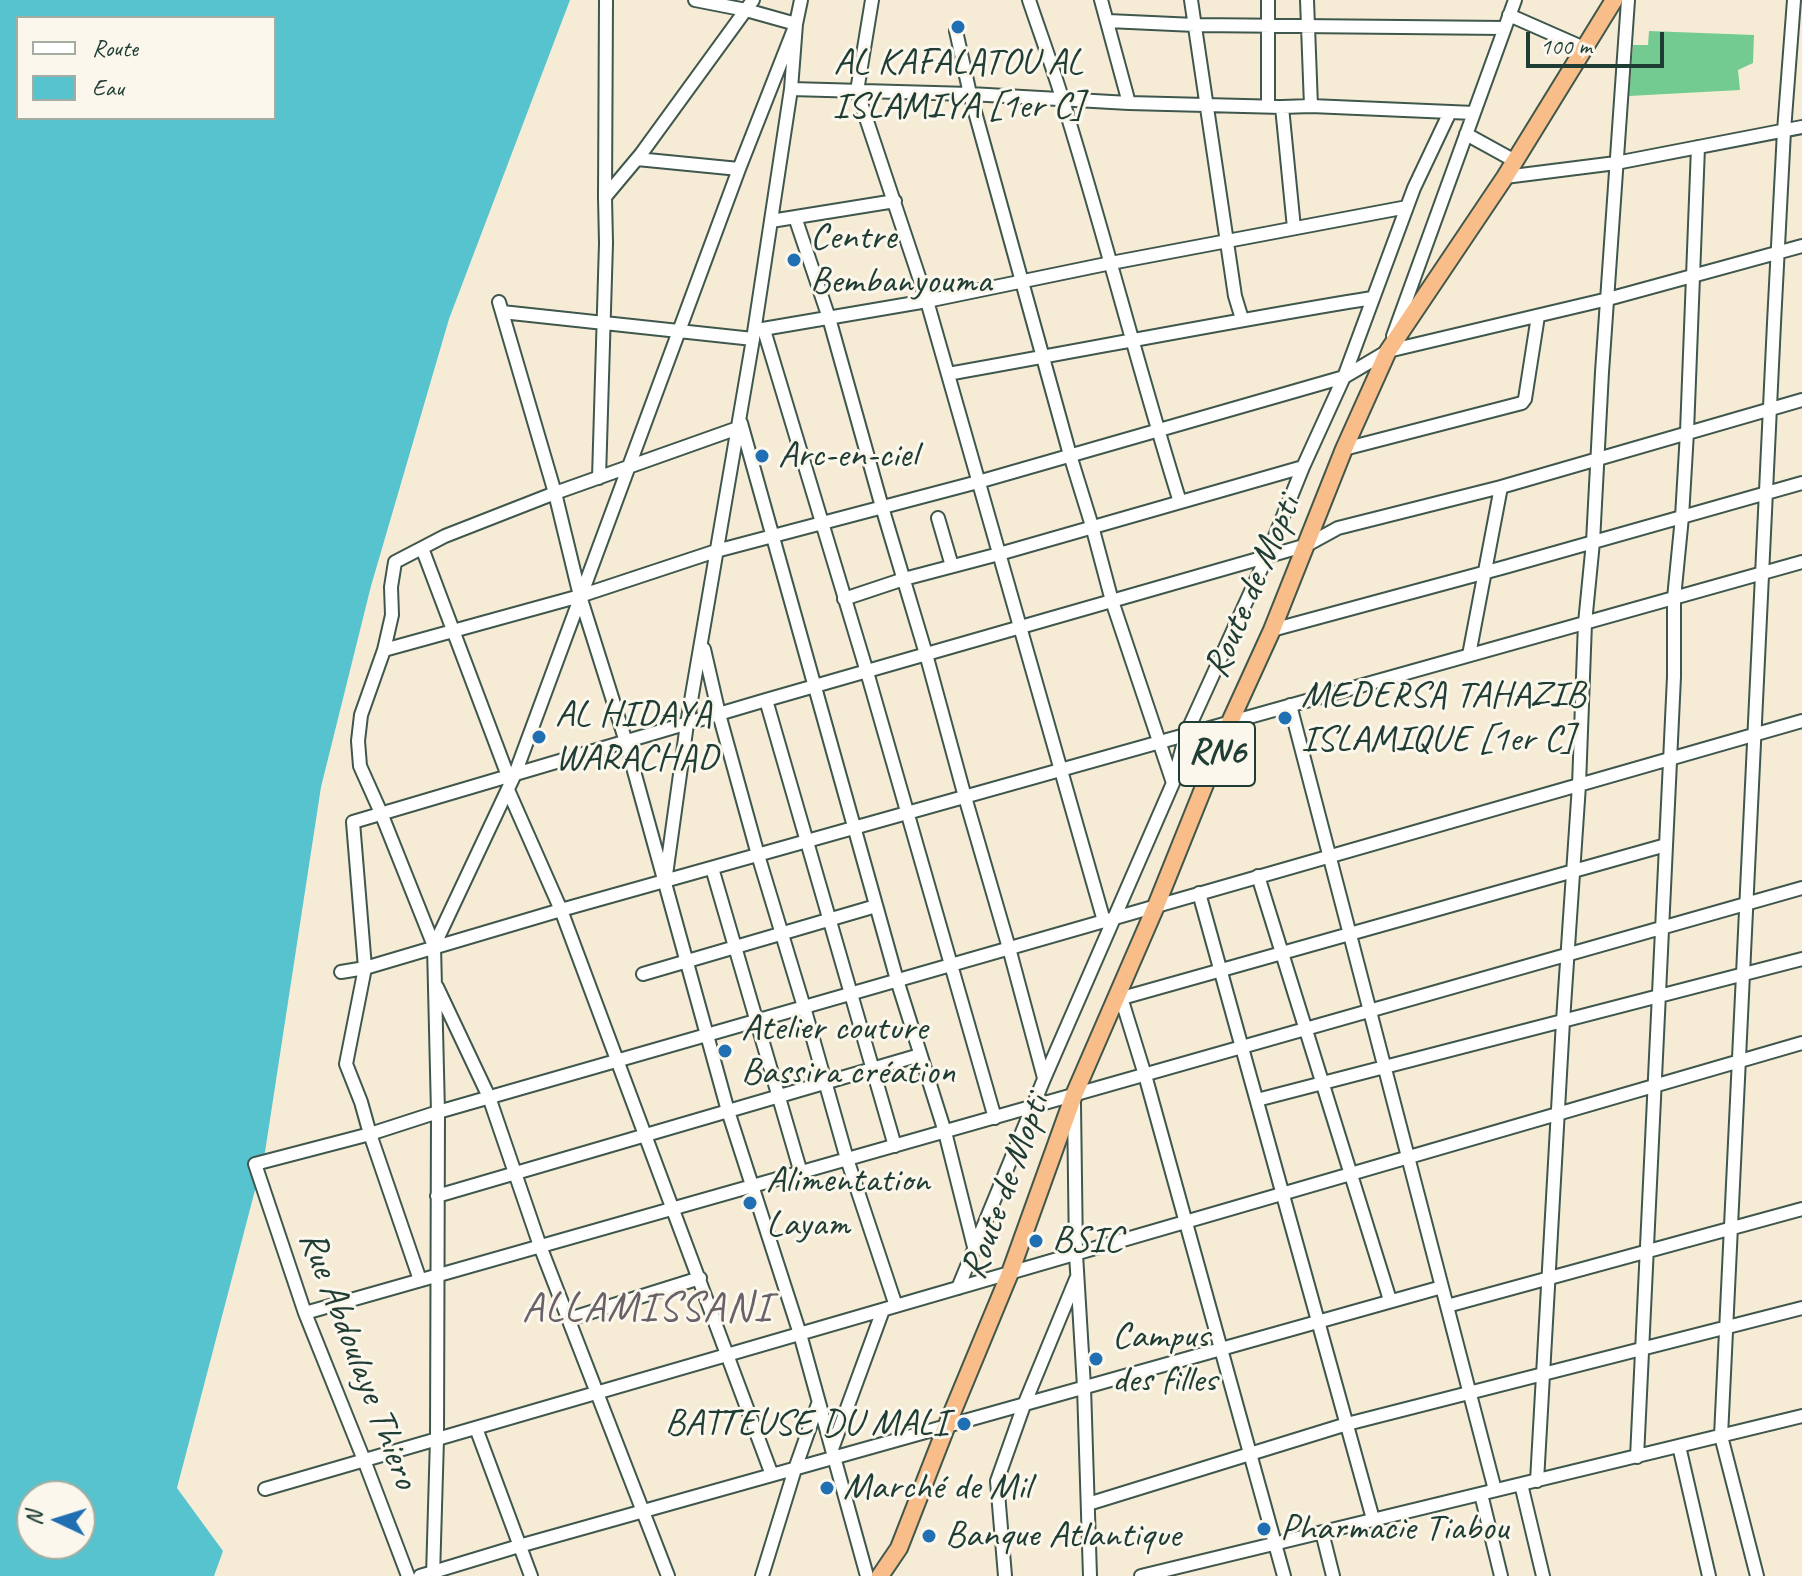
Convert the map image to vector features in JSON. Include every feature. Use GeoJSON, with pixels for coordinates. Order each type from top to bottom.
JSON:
{"type":"FeatureCollection","features":[{"type":"Feature","properties":{"kind":"highway","name":"Route de Mopti"},"geometry":{"type":"LineString","coordinates":[[880,1576],[899,1548],[1010,1273],[1074,1095],[1120,994],[1230,722],[1272,630],[1344,449],[1388,351],[1505,177],[1614,0]]}},
{"type":"Feature","properties":{"kind":"highway","name":"Route de Mopti"},"geometry":{"type":"LineString","coordinates":[[895,1576],[899,1548]]}},
{"type":"Feature","properties":{"kind":"street"},"geometry":{"type":"LineString","coordinates":[[599,478],[606,243],[606,0]]}},
{"type":"Feature","properties":{"kind":"street"},"geometry":{"type":"LineString","coordinates":[[695,0],[750,5],[796,24]]}},
{"type":"Feature","properties":{"kind":"street"},"geometry":{"type":"LineString","coordinates":[[665,881],[716,551],[757,333],[801,0]]}},
{"type":"Feature","properties":{"kind":"street"},"geometry":{"type":"LineString","coordinates":[[872,0],[857,91],[927,301],[1060,770],[1109,920]]}},
{"type":"Feature","properties":{"kind":"street"},"geometry":{"type":"LineString","coordinates":[[1029,0],[1062,98],[1180,502]]}},
{"type":"Feature","properties":{"kind":"street"},"geometry":{"type":"LineString","coordinates":[[1101,0],[1129,103]]}},
{"type":"Feature","properties":{"kind":"street"},"geometry":{"type":"LineString","coordinates":[[1191,0],[1235,296],[1242,319]]}},
{"type":"Feature","properties":{"kind":"street"},"geometry":{"type":"LineString","coordinates":[[1268,0],[1268,106]]}},
{"type":"Feature","properties":{"kind":"street"},"geometry":{"type":"LineString","coordinates":[[1307,0],[1311,106]]}},
{"type":"Feature","properties":{"kind":"street"},"geometry":{"type":"LineString","coordinates":[[1388,351],[1515,0]]}},
{"type":"Feature","properties":{"kind":"street"},"geometry":{"type":"LineString","coordinates":[[1537,1481],[1579,785],[1585,623],[1593,542],[1628,0]]}},
{"type":"Feature","properties":{"kind":"street"},"geometry":{"type":"LineString","coordinates":[[1757,1576],[1721,1436],[1784,131],[1794,0]]}},
{"type":"Feature","properties":{"kind":"street"},"geometry":{"type":"LineString","coordinates":[[605,197],[637,159],[750,5]]}},
{"type":"Feature","properties":{"kind":"street"},"geometry":{"type":"LineString","coordinates":[[1509,15],[1584,48]]}},
{"type":"Feature","properties":{"kind":"street"},"geometry":{"type":"LineString","coordinates":[[1108,21],[1195,25],[1505,28]]}},
{"type":"Feature","properties":{"kind":"street"},"geometry":{"type":"LineString","coordinates":[[434,946],[508,790],[796,24]]}},
{"type":"Feature","properties":{"kind":"street"},"geometry":{"type":"LineString","coordinates":[[956,31],[970,94],[1112,601],[1173,783]]}},
{"type":"Feature","properties":{"kind":"street"},"geometry":{"type":"LineString","coordinates":[[791,89],[1474,113]]}},
{"type":"Feature","properties":{"kind":"street"},"geometry":{"type":"LineString","coordinates":[[1282,107],[1294,228]]}},
{"type":"Feature","properties":{"kind":"street"},"geometry":{"type":"LineString","coordinates":[[958,1288],[1109,920],[1173,783],[1186,734],[1344,377],[1407,207],[1450,112]]}},
{"type":"Feature","properties":{"kind":"street"},"geometry":{"type":"LineString","coordinates":[[1505,177],[1616,163],[1802,127]]}},
{"type":"Feature","properties":{"kind":"street"},"geometry":{"type":"LineString","coordinates":[[1466,134],[1515,161]]}},
{"type":"Feature","properties":{"kind":"street"},"geometry":{"type":"LineString","coordinates":[[1637,1457],[1674,677],[1674,598],[1687,432],[1698,147]]}},
{"type":"Feature","properties":{"kind":"street"},"geometry":{"type":"LineString","coordinates":[[637,159],[739,169]]}},
{"type":"Feature","properties":{"kind":"street"},"geometry":{"type":"LineString","coordinates":[[771,221],[895,201]]}},
{"type":"Feature","properties":{"kind":"street"},"geometry":{"type":"LineString","coordinates":[[867,1576],[800,1334],[728,1111],[626,742],[580,596],[555,493],[500,307],[678,332],[757,333],[1407,207]]}},
{"type":"Feature","properties":{"kind":"street"},"geometry":{"type":"LineString","coordinates":[[795,217],[829,318],[1044,1079]]}},
{"type":"Feature","properties":{"kind":"street"},"geometry":{"type":"LineString","coordinates":[[384,650],[580,596],[716,551],[978,482],[1344,377],[1388,351],[1608,299],[1802,246]]}},
{"type":"Feature","properties":{"kind":"street"},"geometry":{"type":"LineString","coordinates":[[948,374],[1372,298]]}},
{"type":"Feature","properties":{"kind":"street"},"geometry":{"type":"LineString","coordinates":[[1344,449],[1522,403],[1538,316]]}},
{"type":"Feature","properties":{"kind":"street"},"geometry":{"type":"LineString","coordinates":[[757,333],[821,522],[867,672],[995,1118]]}},
{"type":"Feature","properties":{"kind":"street"},"geometry":{"type":"LineString","coordinates":[[420,1280],[346,1064],[365,968],[353,822],[1307,545],[1338,528],[1501,487],[1802,400]]}},
{"type":"Feature","properties":{"kind":"street"},"geometry":{"type":"LineString","coordinates":[[434,1574],[438,1112],[434,946],[360,766],[358,741],[361,715],[384,650],[392,615],[391,587],[395,562],[445,536],[739,423]]}},
{"type":"Feature","properties":{"kind":"street"},"geometry":{"type":"LineString","coordinates":[[739,423],[897,980],[945,1132],[974,1247]]}},
{"type":"Feature","properties":{"kind":"street"},"geometry":{"type":"LineString","coordinates":[[844,599],[904,579],[1303,467]]}},
{"type":"Feature","properties":{"kind":"street"},"geometry":{"type":"LineString","coordinates":[[1272,630],[1802,483]]}},
{"type":"Feature","properties":{"kind":"street"},"geometry":{"type":"LineString","coordinates":[[1469,655],[1501,487]]}},
{"type":"Feature","properties":{"kind":"street"},"geometry":{"type":"LineString","coordinates":[[938,518],[952,566]]}},
{"type":"Feature","properties":{"kind":"street"},"geometry":{"type":"LineString","coordinates":[[422,548],[512,775]]}},
{"type":"Feature","properties":{"kind":"street"},"geometry":{"type":"LineString","coordinates":[[341,972],[365,968],[561,910],[1802,562]]}},
{"type":"Feature","properties":{"kind":"street"},"geometry":{"type":"LineString","coordinates":[[702,641],[758,855],[890,1308],[833,1454]]}},
{"type":"Feature","properties":{"kind":"street"},"geometry":{"type":"LineString","coordinates":[[766,700],[895,1146]]}},
{"type":"Feature","properties":{"kind":"street"},"geometry":{"type":"LineString","coordinates":[[1290,705],[1469,1393],[1501,1576]]}},
{"type":"Feature","properties":{"kind":"street"},"geometry":{"type":"LineString","coordinates":[[370,1134],[489,1097],[1802,721]]}},
{"type":"Feature","properties":{"kind":"street"},"geometry":{"type":"LineString","coordinates":[[508,790],[561,910],[772,1475]]}},
{"type":"Feature","properties":{"kind":"street"},"geometry":{"type":"LineString","coordinates":[[1284,1576],[1120,994],[1220,970],[1666,845]]}},
{"type":"Feature","properties":{"kind":"street"},"geometry":{"type":"LineString","coordinates":[[712,868],[801,1173]]}},
{"type":"Feature","properties":{"kind":"street"},"geometry":{"type":"LineString","coordinates":[[1258,876],[1390,1300]]}},
{"type":"Feature","properties":{"kind":"street"},"geometry":{"type":"LineString","coordinates":[[305,1313],[1802,888]]}},
{"type":"Feature","properties":{"kind":"street"},"geometry":{"type":"LineString","coordinates":[[1199,893],[1373,1519]]}},
{"type":"Feature","properties":{"kind":"street"},"geometry":{"type":"LineString","coordinates":[[643,974],[876,906]]}},
{"type":"Feature","properties":{"kind":"street"},"geometry":{"type":"LineString","coordinates":[[1257,1100],[1802,959]]}},
{"type":"Feature","properties":{"kind":"street"},"geometry":{"type":"LineString","coordinates":[[436,984],[489,1097],[540,1246],[668,1576]]}},
{"type":"Feature","properties":{"kind":"street"},"geometry":{"type":"LineString","coordinates":[[265,1489],[1802,1043]]}},
{"type":"Feature","properties":{"kind":"street"},"geometry":{"type":"LineString","coordinates":[[437,1196],[920,1055]]}},
{"type":"Feature","properties":{"kind":"street"},"geometry":{"type":"LineString","coordinates":[[1074,1095],[1076,1254],[1090,1576]]}},
{"type":"Feature","properties":{"kind":"street","name":"Rue Abdoulaye Thiero"},"geometry":{"type":"LineString","coordinates":[[370,1134],[255,1164],[305,1313],[408,1576]]}},
{"type":"Feature","properties":{"kind":"street"},"geometry":{"type":"LineString","coordinates":[[1447,1306],[1802,1209]]}},
{"type":"Feature","properties":{"kind":"street"},"geometry":{"type":"LineString","coordinates":[[1005,1576],[997,1481],[1024,1405],[1078,1274]]}},
{"type":"Feature","properties":{"kind":"street"},"geometry":{"type":"LineString","coordinates":[[569,1319],[700,1278]]}},
{"type":"Feature","properties":{"kind":"street"},"geometry":{"type":"LineString","coordinates":[[420,1576],[795,1469],[833,1454],[1024,1405],[1442,1287]]}},
{"type":"Feature","properties":{"kind":"street"},"geometry":{"type":"LineString","coordinates":[[1088,1504],[1347,1424],[1802,1308]]}},
{"type":"Feature","properties":{"kind":"street"},"geometry":{"type":"LineString","coordinates":[[762,1576],[819,1403]]}},
{"type":"Feature","properties":{"kind":"street"},"geometry":{"type":"LineString","coordinates":[[1141,1576],[1195,1570],[1275,1544],[1373,1519],[1802,1418]]}},
{"type":"Feature","properties":{"kind":"street"},"geometry":{"type":"LineString","coordinates":[[476,1428],[531,1576]]}},
{"type":"Feature","properties":{"kind":"street"},"geometry":{"type":"LineString","coordinates":[[1679,1446],[1709,1576]]}},
{"type":"Feature","properties":{"kind":"street"},"geometry":{"type":"LineString","coordinates":[[1521,1484],[1543,1576]]}},
{"type":"Feature","properties":{"kind":"street"},"geometry":{"type":"LineString","coordinates":[[1322,1532],[1333,1576]]}},
{"type":"Feature","properties":{"kind":"green space"},"geometry":{"type":"Polygon","coordinates":[[[1649,31],[1754,35],[1753,63],[1738,70],[1740,90],[1629,96],[1633,45],[1648,45],[1649,31]]]}},
{"type":"Feature","properties":{"kind":"water"},"geometry":{"type":"Polygon","coordinates":[[[0,0],[570,0],[449,319],[371,586],[321,787],[265,1152],[177,1488],[223,1551],[214,1576],[0,1576],[0,0]]]}},
{"type":"Feature","properties":{"kind":"place","name":"AL KAFALATOU AL ISLAMIYA [1er C]"},"geometry":{"type":"Point","coordinates":[958,27]}},
{"type":"Feature","properties":{"kind":"place","name":"Centre Bembanyouma"},"geometry":{"type":"Point","coordinates":[794,260]}},
{"type":"Feature","properties":{"kind":"place","name":"Arc-en-ciel"},"geometry":{"type":"Point","coordinates":[762,456]}},
{"type":"Feature","properties":{"kind":"place","name":"MEDERSA TAHAZIB ISLAMIQUE [1er C]"},"geometry":{"type":"Point","coordinates":[1285,718]}},
{"type":"Feature","properties":{"kind":"place","name":"AL HIDAYA WARACHAD"},"geometry":{"type":"Point","coordinates":[539,737]}},
{"type":"Feature","properties":{"kind":"place","name":"Atelier couture Bassira création"},"geometry":{"type":"Point","coordinates":[725,1051]}},
{"type":"Feature","properties":{"kind":"place","name":"Alimentation Layam"},"geometry":{"type":"Point","coordinates":[750,1203]}},
{"type":"Feature","properties":{"kind":"place","name":"BSIC"},"geometry":{"type":"Point","coordinates":[1036,1241]}},
{"type":"Feature","properties":{"kind":"place","name":"Campus des filles"},"geometry":{"type":"Point","coordinates":[1096,1359]}},
{"type":"Feature","properties":{"kind":"place","name":"BATTEUSE DU MALI"},"geometry":{"type":"Point","coordinates":[964,1424]}},
{"type":"Feature","properties":{"kind":"place","name":"Marché de Mil"},"geometry":{"type":"Point","coordinates":[827,1488]}},
{"type":"Feature","properties":{"kind":"place","name":"Pharmacie Tiabou"},"geometry":{"type":"Point","coordinates":[1264,1529]}},
{"type":"Feature","properties":{"kind":"place","name":"Banque Atlantique"},"geometry":{"type":"Point","coordinates":[929,1536]}},
{"type":"Feature","properties":{"kind":"district","name":"ALLAMISSANI"},"geometry":{"type":"Point","coordinates":[647,1309]}}]}
